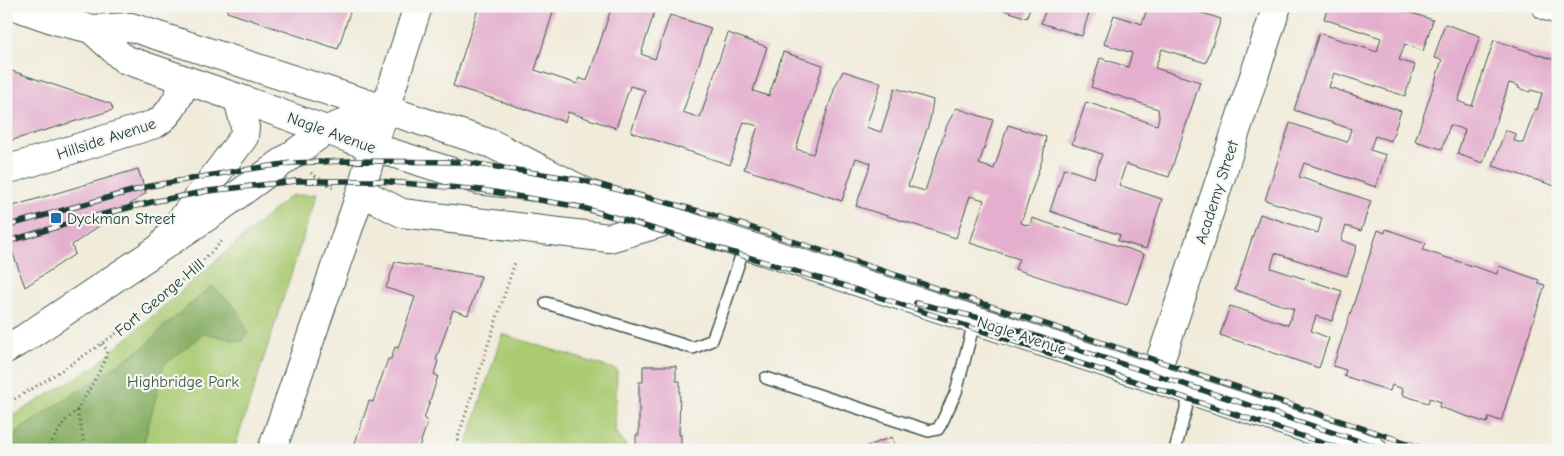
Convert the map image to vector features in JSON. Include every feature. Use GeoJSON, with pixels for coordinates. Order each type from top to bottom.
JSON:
{"type":"FeatureCollection","features":[{"type":"Feature","properties":{"kind":"main road","name":"Nagle Avenue"},"geometry":{"type":"LineString","coordinates":[[15,6],[58,21],[91,29],[131,27],[492,144],[589,194],[1373,450]]}},
{"type":"Feature","properties":{"kind":"main road"},"geometry":{"type":"LineString","coordinates":[[272,450],[359,198],[384,109],[418,6]]}},
{"type":"Feature","properties":{"kind":"main road","name":"Academy Street"},"geometry":{"type":"LineString","coordinates":[[1154,377],[1170,334],[1277,6]]}},
{"type":"Feature","properties":{"kind":"main road"},"geometry":{"type":"LineString","coordinates":[[1546,6],[1558,10]]}},
{"type":"Feature","properties":{"kind":"main road","name":"Nagle Avenue"},"geometry":{"type":"LineString","coordinates":[[91,29],[124,59],[373,147],[478,180],[589,194]]}},
{"type":"Feature","properties":{"kind":"main road","name":"Hillside Avenue"},"geometry":{"type":"LineString","coordinates":[[6,170],[155,124],[165,119],[186,81]]}},
{"type":"Feature","properties":{"kind":"main road"},"geometry":{"type":"LineString","coordinates":[[161,247],[244,136],[245,127],[238,98]]}},
{"type":"Feature","properties":{"kind":"main road"},"geometry":{"type":"LineString","coordinates":[[6,349],[217,210],[326,130],[384,109]]}},
{"type":"Feature","properties":{"kind":"main road"},"geometry":{"type":"LineString","coordinates":[[359,198],[402,212],[608,238],[671,220]]}},
{"type":"Feature","properties":{"kind":"lane"},"geometry":{"type":"LineString","coordinates":[[546,303],[693,348],[712,340],[722,316],[744,244]]}},
{"type":"Feature","properties":{"kind":"lane"},"geometry":{"type":"LineString","coordinates":[[766,378],[929,431],[938,429],[956,392],[974,319]]}},
{"type":"Feature","properties":{"kind":"lane"},"geometry":{"type":"LineString","coordinates":[[1175,450],[1191,390]]}},
{"type":"Feature","properties":{"kind":"path"},"geometry":{"type":"LineString","coordinates":[[284,161],[359,198]]}},
{"type":"Feature","properties":{"kind":"path","name":"Fort George Hill"},"geometry":{"type":"LineString","coordinates":[[6,404],[102,344],[153,304],[206,258],[224,238]]}},
{"type":"Feature","properties":{"kind":"path"},"geometry":{"type":"LineString","coordinates":[[454,450],[515,262]]}},
{"type":"Feature","properties":{"kind":"path"},"geometry":{"type":"LineString","coordinates":[[47,450],[64,422],[76,410],[105,360],[107,350],[102,344]]}},
{"type":"Feature","properties":{"kind":"path"},"geometry":{"type":"LineString","coordinates":[[76,410],[86,450]]}},
{"type":"Feature","properties":{"kind":"green space","name":"Highbridge Park"},"geometry":{"type":"Polygon","coordinates":[[[317,194],[234,450],[6,450],[6,420],[94,367],[290,196],[317,194]]]}},
{"type":"Feature","properties":{"kind":"green space"},"geometry":{"type":"Polygon","coordinates":[[[212,286],[238,310],[248,333],[242,342],[204,333],[164,365],[142,450],[6,450],[6,439],[144,347],[161,329],[212,286]]]}},
{"type":"Feature","properties":{"kind":"green space"},"geometry":{"type":"Polygon","coordinates":[[[502,334],[617,370],[615,431],[626,445],[626,450],[465,450],[502,334]]]}},
{"type":"Feature","properties":{"kind":"building"},"geometry":{"type":"Polygon","coordinates":[[[228,6],[352,6],[338,49],[227,12],[228,6]]]}},
{"type":"Feature","properties":{"kind":"building"},"geometry":{"type":"Polygon","coordinates":[[[479,6],[555,6],[535,70],[577,84],[579,78],[587,81],[612,6],[643,6],[655,10],[641,54],[655,59],[670,15],[711,28],[683,112],[700,118],[728,33],[767,47],[753,91],[769,96],[783,52],[823,65],[796,149],[813,154],[835,87],[843,71],[881,83],[866,127],[881,132],[895,88],[933,100],[930,120],[908,186],[925,191],[947,125],[956,108],[993,120],[979,164],[994,169],[1008,125],[1046,137],[1043,157],[1021,223],[1030,226],[1032,218],[1144,254],[1127,305],[1015,269],[1019,259],[970,243],[984,200],[970,196],[956,238],[856,206],[871,163],[856,158],[842,201],[744,169],[758,126],[744,122],[730,165],[631,132],[645,90],[630,86],[616,128],[568,112],[565,122],[453,86],[479,6]]]}},
{"type":"Feature","properties":{"kind":"building"},"geometry":{"type":"Polygon","coordinates":[[[992,6],[1030,6],[1027,18],[992,6]]]}},
{"type":"Feature","properties":{"kind":"building"},"geometry":{"type":"Polygon","coordinates":[[[1047,6],[1091,6],[1082,36],[1041,23],[1047,6]]]}},
{"type":"Feature","properties":{"kind":"building"},"geometry":{"type":"Polygon","coordinates":[[[1140,6],[1181,6],[1221,19],[1206,63],[1162,49],[1155,68],[1200,82],[1169,177],[1126,164],[1119,185],[1162,199],[1146,249],[1118,241],[1120,235],[1050,211],[1064,168],[1094,178],[1102,154],[1072,144],[1086,102],[1157,125],[1158,109],[1091,87],[1100,58],[1128,67],[1132,53],[1104,44],[1114,15],[1142,24],[1147,9],[1140,6]]]}},
{"type":"Feature","properties":{"kind":"building"},"geometry":{"type":"Polygon","coordinates":[[[1328,6],[1391,6],[1433,20],[1423,51],[1405,44],[1399,60],[1415,65],[1405,96],[1334,73],[1329,87],[1401,111],[1391,141],[1375,136],[1370,150],[1386,155],[1376,187],[1304,163],[1299,177],[1371,201],[1361,231],[1346,226],[1341,240],[1357,246],[1347,276],[1275,253],[1271,268],[1342,291],[1332,321],[1316,316],[1311,331],[1329,338],[1319,368],[1220,335],[1230,306],[1288,325],[1294,309],[1235,290],[1260,214],[1318,233],[1322,218],[1265,200],[1290,123],[1347,142],[1351,129],[1294,110],[1319,33],[1377,52],[1381,38],[1324,19],[1328,6]]]}},
{"type":"Feature","properties":{"kind":"building"},"geometry":{"type":"Polygon","coordinates":[[[1445,24],[1480,36],[1458,101],[1465,104],[1472,106],[1494,40],[1558,61],[1558,187],[1493,166],[1505,130],[1516,134],[1514,141],[1523,143],[1542,93],[1531,90],[1530,92],[1509,83],[1483,163],[1457,154],[1465,130],[1450,125],[1442,149],[1415,141],[1442,60],[1434,58],[1445,24]]]}},
{"type":"Feature","properties":{"kind":"building"},"geometry":{"type":"Polygon","coordinates":[[[6,69],[111,104],[113,110],[6,142],[6,69]]]}},
{"type":"Feature","properties":{"kind":"building"},"geometry":{"type":"Polygon","coordinates":[[[138,169],[146,193],[72,245],[75,254],[25,287],[6,234],[6,208],[138,169]]]}},
{"type":"Feature","properties":{"kind":"building"},"geometry":{"type":"Polygon","coordinates":[[[1386,229],[1426,243],[1423,250],[1497,274],[1499,266],[1539,280],[1538,283],[1545,285],[1501,421],[1489,417],[1487,423],[1439,407],[1441,402],[1430,398],[1428,403],[1402,395],[1403,389],[1392,385],[1390,391],[1344,376],[1346,370],[1333,366],[1378,230],[1385,233],[1386,229]]]}},
{"type":"Feature","properties":{"kind":"building"},"geometry":{"type":"Polygon","coordinates":[[[395,262],[481,276],[468,315],[453,310],[436,360],[438,361],[434,374],[438,376],[424,419],[428,421],[418,450],[355,450],[353,449],[369,401],[373,402],[388,359],[391,359],[395,347],[398,348],[415,297],[386,288],[395,262]]]}},
{"type":"Feature","properties":{"kind":"building"},"geometry":{"type":"Polygon","coordinates":[[[643,366],[676,366],[676,381],[680,381],[679,435],[681,435],[681,450],[636,450],[636,435],[639,435],[639,382],[643,382],[643,366]]]}},
{"type":"Feature","properties":{"kind":"building"},"geometry":{"type":"Polygon","coordinates":[[[892,437],[896,450],[863,450],[862,448],[892,437]]]}},
{"type":"Feature","properties":{"kind":"railway"},"geometry":{"type":"LineString","coordinates":[[6,226],[150,186],[291,163],[349,161],[464,162],[581,180],[710,214],[1429,450]]}},
{"type":"Feature","properties":{"kind":"railway"},"geometry":{"type":"LineString","coordinates":[[6,242],[80,220],[152,202],[208,191],[296,181],[379,181],[482,190],[580,207],[848,287],[1344,450]]}},
{"type":"Feature","properties":{"kind":"railway"},"geometry":{"type":"LineString","coordinates":[[916,303],[980,318],[1387,450]]}},
{"type":"Feature","properties":{"kind":"place","name":"Dyckman Street"},"geometry":{"type":"Point","coordinates":[56,218]}}]}
